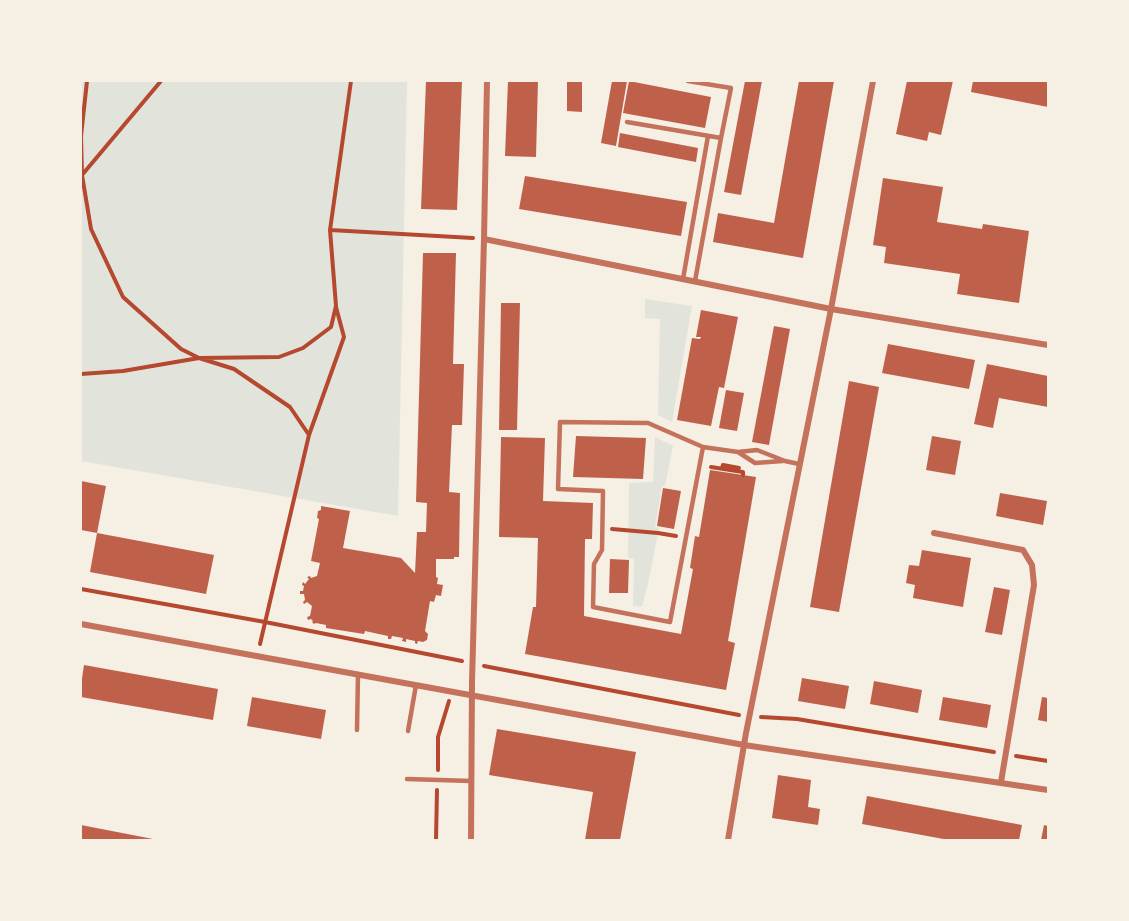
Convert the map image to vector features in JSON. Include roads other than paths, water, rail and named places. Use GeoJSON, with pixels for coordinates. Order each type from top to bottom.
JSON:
{"type":"FeatureCollection","features":[{"type":"Feature","properties":{"kind":"street"},"geometry":{"type":"LineString","coordinates":[[471,840],[472,663],[487,81]]}},
{"type":"Feature","properties":{"kind":"street"},"geometry":{"type":"LineString","coordinates":[[728,840],[749,717],[831,309],[873,81]]}},
{"type":"Feature","properties":{"kind":"street"},"geometry":{"type":"LineString","coordinates":[[484,239],[831,309],[1048,345]]}},
{"type":"Feature","properties":{"kind":"street"},"geometry":{"type":"LineString","coordinates":[[934,533],[1023,550],[1032,565],[1034,585],[1001,782]]}},
{"type":"Feature","properties":{"kind":"street"},"geometry":{"type":"LineString","coordinates":[[81,624],[744,745],[1048,790]]}},
{"type":"Feature","properties":{"kind":"lane"},"geometry":{"type":"LineString","coordinates":[[688,81],[731,88],[695,281]]}},
{"type":"Feature","properties":{"kind":"lane"},"geometry":{"type":"LineString","coordinates":[[627,122],[721,138]]}},
{"type":"Feature","properties":{"kind":"lane"},"geometry":{"type":"LineString","coordinates":[[682,279],[708,136]]}},
{"type":"Feature","properties":{"kind":"lane"},"geometry":{"type":"LineString","coordinates":[[703,447],[670,622],[593,607],[594,564],[602,550],[603,490],[558,489],[560,422],[648,423],[703,447],[738,452],[757,450],[799,464]]}},
{"type":"Feature","properties":{"kind":"lane"},"geometry":{"type":"LineString","coordinates":[[738,452],[755,462],[785,461]]}},
{"type":"Feature","properties":{"kind":"lane"},"geometry":{"type":"LineString","coordinates":[[357,730],[358,674]]}},
{"type":"Feature","properties":{"kind":"lane"},"geometry":{"type":"LineString","coordinates":[[408,731],[416,685]]}},
{"type":"Feature","properties":{"kind":"lane"},"geometry":{"type":"LineString","coordinates":[[407,779],[471,781]]}}]}
